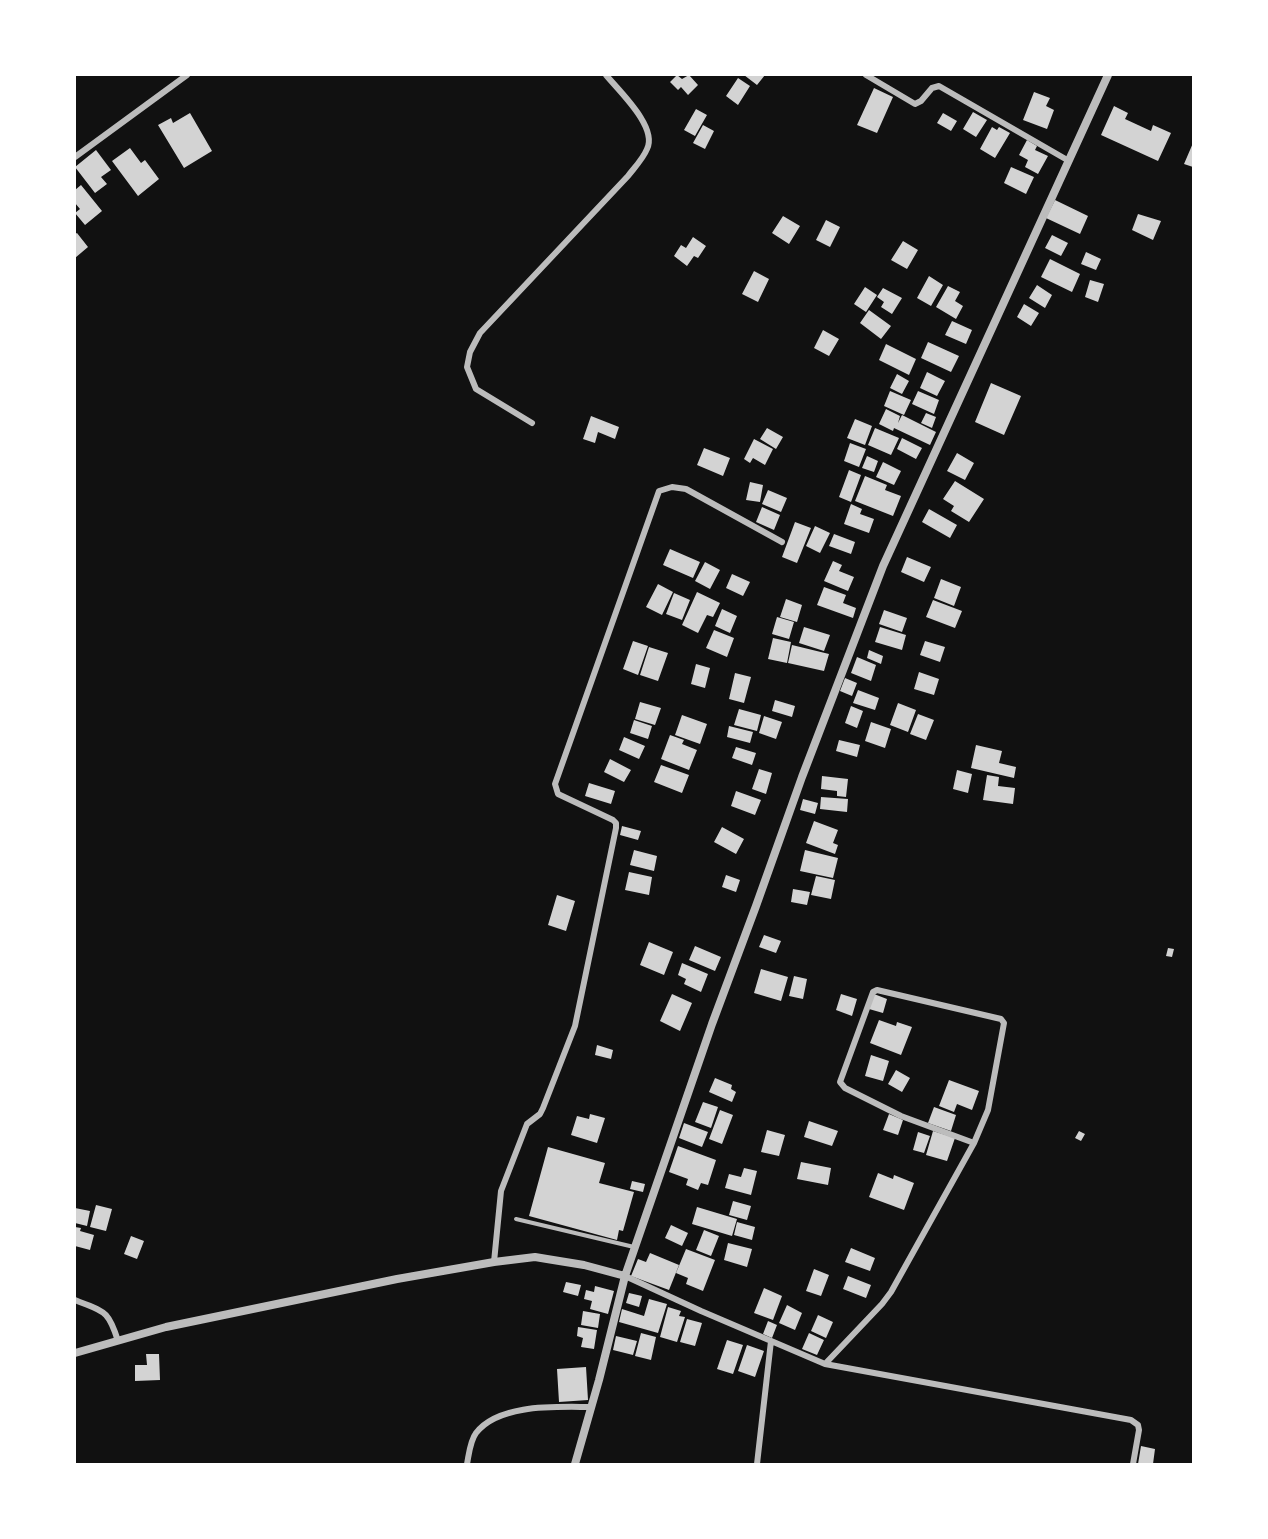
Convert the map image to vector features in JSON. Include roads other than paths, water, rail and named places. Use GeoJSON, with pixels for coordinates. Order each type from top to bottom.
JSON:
{"type":"FeatureCollection","features":[{"type":"Feature","properties":{"kind":"street"},"geometry":{"type":"LineString","coordinates":[[75,158],[187,75]]}},
{"type":"Feature","properties":{"kind":"street"},"geometry":{"type":"LineString","coordinates":[[532,423],[476,389],[467,367],[470,352],[480,333],[628,176],[648,148],[650,135],[643,120],[606,75]]}},
{"type":"Feature","properties":{"kind":"street"},"geometry":{"type":"LineString","coordinates":[[866,75],[915,104],[921,101],[932,88],[939,86],[1068,161]]}},
{"type":"Feature","properties":{"kind":"street"},"geometry":{"type":"LineString","coordinates":[[575,1464],[634,1247],[802,777],[883,566],[1108,75]]}},
{"type":"Feature","properties":{"kind":"street"},"geometry":{"type":"LineString","coordinates":[[494,1262],[501,1191],[527,1124],[540,1114],[543,1108],[575,1026],[616,828],[613,820],[558,794],[555,784],[659,491],[672,487],[686,489],[782,542]]}},
{"type":"Feature","properties":{"kind":"street"},"geometry":{"type":"LineString","coordinates":[[825,1364],[886,1299],[974,1143],[988,1110],[1004,1023],[1001,1018],[877,990],[873,992],[840,1082],[845,1088],[901,1116],[974,1143]]}},
{"type":"Feature","properties":{"kind":"street"},"geometry":{"type":"LineString","coordinates":[[75,1353],[166,1327],[248,1309],[494,1262],[535,1257],[584,1265],[625,1276],[825,1364],[1131,1420],[1138,1425],[1139,1430],[1133,1464]]}},
{"type":"Feature","properties":{"kind":"street"},"geometry":{"type":"LineString","coordinates":[[75,1300],[107,1315],[112,1320],[118,1341]]}},
{"type":"Feature","properties":{"kind":"street"},"geometry":{"type":"LineString","coordinates":[[757,1464],[771,1341]]}},
{"type":"Feature","properties":{"kind":"street"},"geometry":{"type":"LineString","coordinates":[[467,1464],[472,1440],[477,1432],[501,1417],[537,1407],[591,1407]]}},
{"type":"Feature","properties":{"kind":"lane"},"geometry":{"type":"LineString","coordinates":[[516,1218],[634,1247]]}}]}
